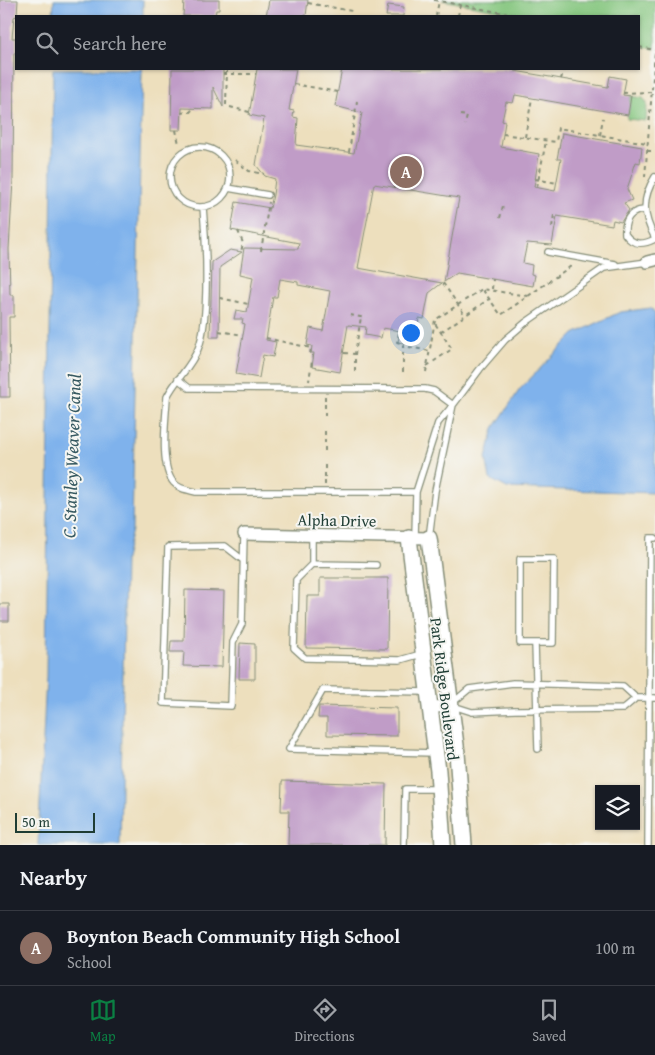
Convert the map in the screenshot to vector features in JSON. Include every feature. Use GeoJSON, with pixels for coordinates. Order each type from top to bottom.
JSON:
{"type":"FeatureCollection","features":[{"type":"Feature","properties":{"kind":"street","name":"Alpha Drive"},"geometry":{"type":"LineString","coordinates":[[244,534],[418,538]]}},
{"type":"Feature","properties":{"kind":"street","name":"Park Ridge Boulevard"},"geometry":{"type":"LineString","coordinates":[[418,538],[423,654],[436,753],[442,845]]}},
{"type":"Feature","properties":{"kind":"street","name":"Park Ridge Boulevard"},"geometry":{"type":"LineString","coordinates":[[418,538],[450,705],[457,753],[464,845]]}},
{"type":"Feature","properties":{"kind":"street"},"geometry":{"type":"LineString","coordinates":[[430,708],[450,705]]}},
{"type":"Feature","properties":{"kind":"lane"},"geometry":{"type":"LineString","coordinates":[[197,148],[216,152],[228,168],[228,188],[216,203],[203,207],[184,202],[172,187],[172,167],[185,152],[197,148]]}},
{"type":"Feature","properties":{"kind":"lane"},"geometry":{"type":"LineString","coordinates":[[644,210],[629,216],[624,227],[625,234],[634,243],[639,244],[655,239],[648,225],[644,210],[644,202],[654,179]]}},
{"type":"Feature","properties":{"kind":"lane"},"geometry":{"type":"LineString","coordinates":[[228,188],[268,195]]}},
{"type":"Feature","properties":{"kind":"lane"},"geometry":{"type":"LineString","coordinates":[[203,207],[205,247],[204,332],[198,351],[167,397],[166,456],[170,478],[182,489],[196,492],[416,492]]}},
{"type":"Feature","properties":{"kind":"lane"},"geometry":{"type":"LineString","coordinates":[[548,252],[619,265]]}},
{"type":"Feature","properties":{"kind":"lane"},"geometry":{"type":"LineString","coordinates":[[418,538],[416,492],[438,423],[505,340],[525,323],[604,268],[651,261]]}},
{"type":"Feature","properties":{"kind":"lane"},"geometry":{"type":"LineString","coordinates":[[178,379],[189,388],[424,389],[434,391],[453,405]]}},
{"type":"Feature","properties":{"kind":"lane"},"geometry":{"type":"LineString","coordinates":[[418,538],[438,476],[453,405]]}},
{"type":"Feature","properties":{"kind":"lane"},"geometry":{"type":"LineString","coordinates":[[243,560],[225,546],[168,547],[163,704],[231,706],[233,642],[242,624],[244,534]]}},
{"type":"Feature","properties":{"kind":"lane"},"geometry":{"type":"LineString","coordinates":[[312,536],[312,564],[296,580],[294,648],[304,658],[400,660],[423,654]]}},
{"type":"Feature","properties":{"kind":"lane"},"geometry":{"type":"LineString","coordinates":[[648,845],[652,698],[650,538],[655,538]]}},
{"type":"Feature","properties":{"kind":"lane"},"geometry":{"type":"LineString","coordinates":[[520,559],[554,559],[553,643],[535,643],[520,643],[520,559]]}},
{"type":"Feature","properties":{"kind":"lane"},"geometry":{"type":"LineString","coordinates":[[312,564],[376,565]]}},
{"type":"Feature","properties":{"kind":"lane"},"geometry":{"type":"LineString","coordinates":[[535,643],[538,749]]}},
{"type":"Feature","properties":{"kind":"lane"},"geometry":{"type":"LineString","coordinates":[[450,705],[469,689],[514,683],[623,686],[636,698]]}},
{"type":"Feature","properties":{"kind":"lane"},"geometry":{"type":"LineString","coordinates":[[428,692],[323,690],[289,749],[436,753]]}},
{"type":"Feature","properties":{"kind":"lane"},"geometry":{"type":"LineString","coordinates":[[450,705],[472,712],[623,709],[636,698],[652,698]]}},
{"type":"Feature","properties":{"kind":"lane"},"geometry":{"type":"LineString","coordinates":[[404,845],[405,789],[439,790]]}},
{"type":"Feature","properties":{"kind":"path"},"geometry":{"type":"LineString","coordinates":[[328,6],[329,0]]}},
{"type":"Feature","properties":{"kind":"path"},"geometry":{"type":"LineString","coordinates":[[434,0],[515,15]]}},
{"type":"Feature","properties":{"kind":"path"},"geometry":{"type":"LineString","coordinates":[[436,15],[439,1]]}},
{"type":"Feature","properties":{"kind":"path"},"geometry":{"type":"LineString","coordinates":[[308,3],[352,11]]}},
{"type":"Feature","properties":{"kind":"path"},"geometry":{"type":"LineString","coordinates":[[458,15],[460,5]]}},
{"type":"Feature","properties":{"kind":"path"},"geometry":{"type":"LineString","coordinates":[[640,47],[655,51],[644,177]]}},
{"type":"Feature","properties":{"kind":"path"},"geometry":{"type":"LineString","coordinates":[[222,102],[226,104],[225,74],[227,70]]}},
{"type":"Feature","properties":{"kind":"path"},"geometry":{"type":"LineString","coordinates":[[561,79],[564,70]]}},
{"type":"Feature","properties":{"kind":"path"},"geometry":{"type":"LineString","coordinates":[[225,74],[256,74]]}},
{"type":"Feature","properties":{"kind":"path"},"geometry":{"type":"LineString","coordinates":[[294,84],[338,92]]}},
{"type":"Feature","properties":{"kind":"path"},"geometry":{"type":"LineString","coordinates":[[623,93],[652,92]]}},
{"type":"Feature","properties":{"kind":"path"},"geometry":{"type":"LineString","coordinates":[[525,137],[532,98]]}},
{"type":"Feature","properties":{"kind":"path"},"geometry":{"type":"LineString","coordinates":[[349,152],[357,101]]}},
{"type":"Feature","properties":{"kind":"path"},"geometry":{"type":"LineString","coordinates":[[182,113],[190,112],[195,107]]}},
{"type":"Feature","properties":{"kind":"path"},"geometry":{"type":"LineString","coordinates":[[230,107],[249,112]]}},
{"type":"Feature","properties":{"kind":"path"},"geometry":{"type":"LineString","coordinates":[[460,115],[467,116],[465,125]]}},
{"type":"Feature","properties":{"kind":"path"},"geometry":{"type":"LineString","coordinates":[[600,135],[604,118]]}},
{"type":"Feature","properties":{"kind":"path"},"geometry":{"type":"LineString","coordinates":[[503,134],[557,143],[558,128],[647,143]]}},
{"type":"Feature","properties":{"kind":"path"},"geometry":{"type":"LineString","coordinates":[[176,130],[179,144]]}},
{"type":"Feature","properties":{"kind":"path"},"geometry":{"type":"LineString","coordinates":[[586,138],[587,133]]}},
{"type":"Feature","properties":{"kind":"path"},"geometry":{"type":"LineString","coordinates":[[538,187],[546,141]]}},
{"type":"Feature","properties":{"kind":"path"},"geometry":{"type":"LineString","coordinates":[[647,151],[655,151]]}},
{"type":"Feature","properties":{"kind":"path"},"geometry":{"type":"LineString","coordinates":[[236,160],[249,171],[264,174]]}},
{"type":"Feature","properties":{"kind":"path"},"geometry":{"type":"LineString","coordinates":[[535,179],[557,183]]}},
{"type":"Feature","properties":{"kind":"path"},"geometry":{"type":"LineString","coordinates":[[261,251],[270,196],[268,195]]}},
{"type":"Feature","properties":{"kind":"path"},"geometry":{"type":"LineString","coordinates":[[500,218],[502,206]]}},
{"type":"Feature","properties":{"kind":"path"},"geometry":{"type":"LineString","coordinates":[[552,227],[554,215]]}},
{"type":"Feature","properties":{"kind":"path"},"geometry":{"type":"LineString","coordinates":[[238,231],[243,243],[241,252]]}},
{"type":"Feature","properties":{"kind":"path"},"geometry":{"type":"LineString","coordinates":[[482,289],[502,315],[578,262]]}},
{"type":"Feature","properties":{"kind":"path"},"geometry":{"type":"LineString","coordinates":[[492,290],[493,279]]}},
{"type":"Feature","properties":{"kind":"path"},"geometry":{"type":"LineString","coordinates":[[443,283],[466,315]]}},
{"type":"Feature","properties":{"kind":"path"},"geometry":{"type":"LineString","coordinates":[[426,372],[434,322],[482,289],[528,296]]}},
{"type":"Feature","properties":{"kind":"path"},"geometry":{"type":"LineString","coordinates":[[220,298],[248,304]]}},
{"type":"Feature","properties":{"kind":"path"},"geometry":{"type":"LineString","coordinates":[[441,332],[490,299]]}},
{"type":"Feature","properties":{"kind":"path"},"geometry":{"type":"LineString","coordinates":[[350,315],[365,318]]}},
{"type":"Feature","properties":{"kind":"path"},"geometry":{"type":"LineString","coordinates":[[354,371],[361,317]]}},
{"type":"Feature","properties":{"kind":"path"},"geometry":{"type":"LineString","coordinates":[[427,366],[452,349],[434,322]]}},
{"type":"Feature","properties":{"kind":"path"},"geometry":{"type":"LineString","coordinates":[[219,331],[243,335]]}},
{"type":"Feature","properties":{"kind":"path"},"geometry":{"type":"LineString","coordinates":[[399,333],[397,342],[403,344],[403,346],[430,351]]}},
{"type":"Feature","properties":{"kind":"path"},"geometry":{"type":"LineString","coordinates":[[266,338],[311,348],[310,354],[312,354],[308,381]]}},
{"type":"Feature","properties":{"kind":"path"},"geometry":{"type":"LineString","coordinates":[[403,346],[403,372]]}},
{"type":"Feature","properties":{"kind":"path"},"geometry":{"type":"LineString","coordinates":[[344,352],[355,354]]}},
{"type":"Feature","properties":{"kind":"path"},"geometry":{"type":"LineString","coordinates":[[325,394],[325,416]]}},
{"type":"Feature","properties":{"kind":"path"},"geometry":{"type":"LineString","coordinates":[[325,428],[325,451]]}},
{"type":"Feature","properties":{"kind":"path"},"geometry":{"type":"LineString","coordinates":[[324,485],[325,462]]}},
{"type":"Feature","properties":{"kind":"green space"},"geometry":{"type":"Polygon","coordinates":[[[442,0],[655,0],[655,49],[640,46],[640,15],[524,15],[442,0]]]}},
{"type":"Feature","properties":{"kind":"green space"},"geometry":{"type":"Polygon","coordinates":[[[631,96],[643,98],[647,103],[646,121],[627,119],[631,96]]]}},
{"type":"Feature","properties":{"kind":"water"},"geometry":{"type":"Polygon","coordinates":[[[54,0],[143,0],[143,15],[53,15],[54,0]]]}},
{"type":"Feature","properties":{"kind":"water","name":"C. Stanley Weaver Canal"},"geometry":{"type":"Polygon","coordinates":[[[53,70],[142,70],[132,530],[125,559],[120,845],[38,845],[46,676],[53,70]]]}},
{"type":"Feature","properties":{"kind":"water"},"geometry":{"type":"Polygon","coordinates":[[[651,308],[655,313],[655,493],[507,488],[490,479],[486,458],[494,428],[520,389],[574,334],[620,312],[651,308]]]}},
{"type":"Feature","properties":{"kind":"building"},"geometry":{"type":"Polygon","coordinates":[[[0,0],[18,0],[12,38],[15,38],[15,53],[13,180],[9,249],[10,295],[14,295],[14,317],[9,317],[10,397],[0,397],[0,0]]]}},
{"type":"Feature","properties":{"kind":"building"},"geometry":{"type":"Polygon","coordinates":[[[184,0],[219,0],[219,10],[216,10],[215,15],[183,15],[184,0]]]}},
{"type":"Feature","properties":{"kind":"building"},"geometry":{"type":"Polygon","coordinates":[[[269,0],[308,0],[306,15],[266,15],[269,0]]]}},
{"type":"Feature","properties":{"kind":"building"},"geometry":{"type":"Polygon","coordinates":[[[388,5],[404,7],[403,15],[386,15],[388,5]]]}},
{"type":"Feature","properties":{"kind":"building"},"geometry":{"type":"Polygon","coordinates":[[[172,70],[223,70],[223,107],[213,87],[213,109],[182,108],[181,130],[171,130],[172,70]]]}},
{"type":"Feature","properties":{"kind":"building"},"geometry":{"type":"Polygon","coordinates":[[[257,70],[296,70],[289,110],[294,111],[293,117],[298,118],[296,145],[354,153],[362,113],[335,106],[342,70],[516,70],[608,87],[610,76],[626,79],[623,95],[631,96],[628,115],[515,95],[513,103],[506,102],[502,121],[505,122],[501,147],[539,154],[534,187],[555,191],[561,159],[557,159],[562,133],[642,147],[640,163],[636,162],[627,189],[632,200],[624,203],[629,210],[621,222],[613,220],[612,225],[557,216],[552,245],[527,243],[523,263],[532,265],[531,274],[535,275],[533,286],[457,273],[444,282],[459,198],[374,184],[358,268],[442,283],[429,293],[424,319],[419,318],[415,345],[398,342],[400,331],[383,328],[381,338],[365,335],[366,327],[348,325],[340,372],[312,367],[314,353],[311,353],[312,346],[307,345],[310,328],[323,331],[330,291],[298,285],[298,282],[280,279],[277,297],[273,297],[266,340],[276,342],[273,357],[263,355],[259,378],[236,374],[245,324],[242,323],[243,319],[234,319],[236,310],[247,312],[253,277],[240,274],[244,248],[298,249],[299,243],[231,230],[236,202],[270,208],[273,195],[275,179],[265,176],[256,165],[264,118],[249,115],[257,70]]]}},
{"type":"Feature","properties":{"kind":"building"},"geometry":{"type":"Polygon","coordinates":[[[230,250],[242,252],[220,267],[219,337],[210,337],[212,262],[230,250]]]}},
{"type":"Feature","properties":{"kind":"building"},"geometry":{"type":"Polygon","coordinates":[[[320,578],[388,578],[387,649],[306,648],[307,596],[320,596],[320,578]]]}},
{"type":"Feature","properties":{"kind":"building"},"geometry":{"type":"Polygon","coordinates":[[[185,590],[224,591],[222,667],[183,666],[184,652],[170,652],[171,641],[184,641],[185,590]]]}},
{"type":"Feature","properties":{"kind":"building"},"geometry":{"type":"Polygon","coordinates":[[[0,604],[9,604],[9,621],[0,621],[0,604]]]}},
{"type":"Feature","properties":{"kind":"building"},"geometry":{"type":"Polygon","coordinates":[[[240,643],[255,644],[255,679],[239,679],[240,643]]]}},
{"type":"Feature","properties":{"kind":"building"},"geometry":{"type":"Polygon","coordinates":[[[319,706],[397,708],[397,736],[327,735],[327,718],[318,718],[319,706]]]}},
{"type":"Feature","properties":{"kind":"building"},"geometry":{"type":"Polygon","coordinates":[[[282,781],[386,784],[385,845],[288,845],[289,811],[281,811],[282,781]]]}},
{"type":"Feature","properties":{"kind":"place","name":"Boynton Beach Community High School"},"geometry":{"type":"Point","coordinates":[406,172]}}]}
